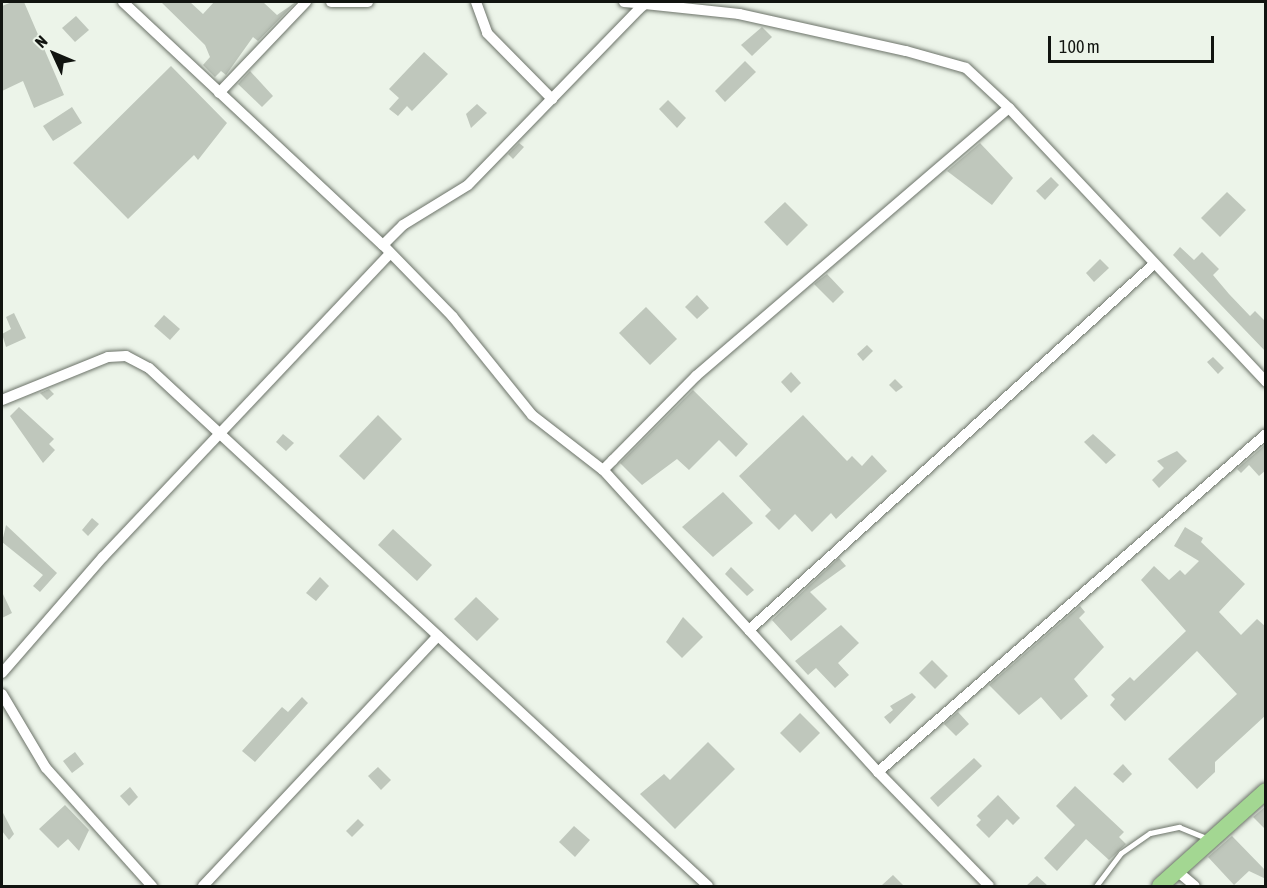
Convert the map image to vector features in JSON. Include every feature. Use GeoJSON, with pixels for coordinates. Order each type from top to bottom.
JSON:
{"type":"FeatureCollection","features":[{"type":"Feature","properties":{"kind":"main road"},"geometry":{"type":"LineString","coordinates":[[1160,886],[1266,791]]}},
{"type":"Feature","properties":{"kind":"street"},"geometry":{"type":"LineString","coordinates":[[124,2],[386,249],[453,317],[532,415],[603,470],[878,772],[988,886]]}},
{"type":"Feature","properties":{"kind":"street"},"geometry":{"type":"LineString","coordinates":[[219,93],[306,2]]}},
{"type":"Feature","properties":{"kind":"street"},"geometry":{"type":"LineString","coordinates":[[331,2],[368,2]]}},
{"type":"Feature","properties":{"kind":"street"},"geometry":{"type":"LineString","coordinates":[[476,2],[487,33],[552,99]]}},
{"type":"Feature","properties":{"kind":"street"},"geometry":{"type":"LineString","coordinates":[[624,2],[739,14],[958,65],[1010,108],[1266,382]]}},
{"type":"Feature","properties":{"kind":"street"},"geometry":{"type":"LineString","coordinates":[[2,673],[386,249],[403,225],[468,185],[645,4]]}},
{"type":"Feature","properties":{"kind":"street"},"geometry":{"type":"LineString","coordinates":[[603,470],[696,376],[1010,108]]}},
{"type":"Feature","properties":{"kind":"street"},"geometry":{"type":"LineString","coordinates":[[749,630],[1154,264]]}},
{"type":"Feature","properties":{"kind":"street"},"geometry":{"type":"LineString","coordinates":[[2,400],[108,357],[126,356],[149,368],[222,431],[438,636],[708,886]]}},
{"type":"Feature","properties":{"kind":"street"},"geometry":{"type":"LineString","coordinates":[[878,772],[1266,434]]}},
{"type":"Feature","properties":{"kind":"street"},"geometry":{"type":"LineString","coordinates":[[203,886],[438,636]]}},
{"type":"Feature","properties":{"kind":"street"},"geometry":{"type":"LineString","coordinates":[[2,694],[46,768],[152,886]]}},
{"type":"Feature","properties":{"kind":"street"},"geometry":{"type":"LineString","coordinates":[[1177,872],[1195,886]]}},
{"type":"Feature","properties":{"kind":"lane"},"geometry":{"type":"LineString","coordinates":[[1096,886],[1121,853],[1150,833],[1179,827],[1210,840]]}},
{"type":"Feature","properties":{"kind":"building"},"geometry":{"type":"Polygon","coordinates":[[[12,2],[24,2],[64,95],[34,108],[23,81],[2,91],[2,6],[12,2]]]}},
{"type":"Feature","properties":{"kind":"building"},"geometry":{"type":"Polygon","coordinates":[[[161,2],[190,2],[203,14],[214,2],[263,2],[277,15],[296,2],[258,41],[253,37],[226,75],[221,71],[215,77],[203,65],[210,57],[205,45],[161,2]]]}},
{"type":"Feature","properties":{"kind":"building"},"geometry":{"type":"Polygon","coordinates":[[[76,16],[89,30],[75,42],[62,28],[76,16]]]}},
{"type":"Feature","properties":{"kind":"building"},"geometry":{"type":"Polygon","coordinates":[[[762,27],[772,37],[752,56],[741,45],[762,27]]]}},
{"type":"Feature","properties":{"kind":"building"},"geometry":{"type":"Polygon","coordinates":[[[424,52],[448,74],[412,111],[407,106],[398,116],[389,109],[399,98],[389,89],[424,52]]]}},
{"type":"Feature","properties":{"kind":"building"},"geometry":{"type":"Polygon","coordinates":[[[745,61],[756,72],[725,102],[715,91],[745,61]]]}},
{"type":"Feature","properties":{"kind":"building"},"geometry":{"type":"Polygon","coordinates":[[[171,66],[227,123],[198,160],[194,155],[128,219],[73,163],[171,66]]]}},
{"type":"Feature","properties":{"kind":"building"},"geometry":{"type":"Polygon","coordinates":[[[250,71],[273,96],[262,107],[238,84],[250,71]]]}},
{"type":"Feature","properties":{"kind":"building"},"geometry":{"type":"Polygon","coordinates":[[[668,100],[686,118],[677,128],[659,109],[668,100]]]}},
{"type":"Feature","properties":{"kind":"building"},"geometry":{"type":"Polygon","coordinates":[[[477,104],[487,113],[471,128],[466,114],[477,104]]]}},
{"type":"Feature","properties":{"kind":"building"},"geometry":{"type":"Polygon","coordinates":[[[72,107],[82,123],[53,141],[43,126],[72,107]]]}},
{"type":"Feature","properties":{"kind":"building"},"geometry":{"type":"Polygon","coordinates":[[[519,143],[524,147],[513,159],[508,154],[519,143]]]}},
{"type":"Feature","properties":{"kind":"building"},"geometry":{"type":"Polygon","coordinates":[[[980,143],[1013,178],[992,205],[947,171],[980,143]]]}},
{"type":"Feature","properties":{"kind":"building"},"geometry":{"type":"Polygon","coordinates":[[[1051,177],[1059,185],[1045,200],[1036,191],[1051,177]]]}},
{"type":"Feature","properties":{"kind":"building"},"geometry":{"type":"Polygon","coordinates":[[[1227,192],[1246,210],[1220,237],[1201,218],[1227,192]]]}},
{"type":"Feature","properties":{"kind":"building"},"geometry":{"type":"Polygon","coordinates":[[[785,202],[808,225],[787,246],[764,222],[785,202]]]}},
{"type":"Feature","properties":{"kind":"building"},"geometry":{"type":"Polygon","coordinates":[[[1180,247],[1194,260],[1202,252],[1219,269],[1213,275],[1229,294],[1250,316],[1255,311],[1266,322],[1266,352],[1173,255],[1180,247]]]}},
{"type":"Feature","properties":{"kind":"building"},"geometry":{"type":"Polygon","coordinates":[[[1100,259],[1109,268],[1094,282],[1086,273],[1100,259]]]}},
{"type":"Feature","properties":{"kind":"building"},"geometry":{"type":"Polygon","coordinates":[[[827,274],[844,292],[833,303],[814,284],[827,274]]]}},
{"type":"Feature","properties":{"kind":"building"},"geometry":{"type":"Polygon","coordinates":[[[697,295],[709,308],[697,319],[685,307],[697,295]]]}},
{"type":"Feature","properties":{"kind":"building"},"geometry":{"type":"Polygon","coordinates":[[[646,307],[677,339],[650,365],[619,333],[646,307]]]}},
{"type":"Feature","properties":{"kind":"building"},"geometry":{"type":"Polygon","coordinates":[[[14,313],[26,338],[6,347],[2,334],[11,329],[6,317],[14,313]]]}},
{"type":"Feature","properties":{"kind":"building"},"geometry":{"type":"Polygon","coordinates":[[[164,315],[180,329],[170,340],[154,326],[164,315]]]}},
{"type":"Feature","properties":{"kind":"building"},"geometry":{"type":"Polygon","coordinates":[[[867,345],[873,351],[863,361],[857,354],[867,345]]]}},
{"type":"Feature","properties":{"kind":"building"},"geometry":{"type":"Polygon","coordinates":[[[1213,357],[1224,368],[1218,374],[1207,362],[1213,357]]]}},
{"type":"Feature","properties":{"kind":"building"},"geometry":{"type":"Polygon","coordinates":[[[791,372],[801,383],[791,393],[781,382],[791,372]]]}},
{"type":"Feature","properties":{"kind":"building"},"geometry":{"type":"Polygon","coordinates":[[[895,379],[903,387],[896,392],[889,385],[895,379]]]}},
{"type":"Feature","properties":{"kind":"building"},"geometry":{"type":"Polygon","coordinates":[[[49,389],[54,394],[47,400],[40,393],[49,389]]]}},
{"type":"Feature","properties":{"kind":"building"},"geometry":{"type":"Polygon","coordinates":[[[693,390],[748,444],[736,457],[719,440],[689,470],[677,459],[642,485],[620,463],[693,390]]]}},
{"type":"Feature","properties":{"kind":"building"},"geometry":{"type":"Polygon","coordinates":[[[19,407],[54,439],[49,444],[55,450],[43,463],[10,416],[19,407]]]}},
{"type":"Feature","properties":{"kind":"building"},"geometry":{"type":"Polygon","coordinates":[[[378,415],[402,439],[364,480],[339,456],[378,415]]]}},
{"type":"Feature","properties":{"kind":"building"},"geometry":{"type":"Polygon","coordinates":[[[803,415],[847,461],[852,456],[862,466],[872,455],[887,471],[836,519],[831,513],[812,532],[795,514],[779,530],[765,516],[771,510],[739,476],[803,415]]]}},
{"type":"Feature","properties":{"kind":"building"},"geometry":{"type":"Polygon","coordinates":[[[283,434],[294,443],[286,451],[276,442],[283,434]]]}},
{"type":"Feature","properties":{"kind":"building"},"geometry":{"type":"Polygon","coordinates":[[[1093,434],[1116,455],[1106,464],[1084,442],[1093,434]]]}},
{"type":"Feature","properties":{"kind":"building"},"geometry":{"type":"Polygon","coordinates":[[[1266,444],[1266,470],[1259,476],[1249,465],[1241,473],[1237,469],[1266,444]]]}},
{"type":"Feature","properties":{"kind":"building"},"geometry":{"type":"Polygon","coordinates":[[[1177,451],[1187,461],[1159,488],[1152,480],[1164,468],[1157,461],[1177,451]]]}},
{"type":"Feature","properties":{"kind":"building"},"geometry":{"type":"Polygon","coordinates":[[[723,492],[753,523],[713,557],[682,527],[723,492]]]}},
{"type":"Feature","properties":{"kind":"building"},"geometry":{"type":"Polygon","coordinates":[[[92,518],[99,524],[88,536],[82,530],[92,518]]]}},
{"type":"Feature","properties":{"kind":"building"},"geometry":{"type":"Polygon","coordinates":[[[6,525],[57,573],[40,592],[33,586],[43,575],[2,542],[6,525]]]}},
{"type":"Feature","properties":{"kind":"building"},"geometry":{"type":"Polygon","coordinates":[[[1185,527],[1203,538],[1201,542],[1245,584],[1219,612],[1241,635],[1257,619],[1266,627],[1266,715],[1215,762],[1215,772],[1197,789],[1168,759],[1237,694],[1197,651],[1125,721],[1110,705],[1115,699],[1111,695],[1130,677],[1134,681],[1186,631],[1141,580],[1154,566],[1169,580],[1180,570],[1185,575],[1199,561],[1174,546],[1185,527]]]}},
{"type":"Feature","properties":{"kind":"building"},"geometry":{"type":"Polygon","coordinates":[[[393,529],[432,565],[417,581],[378,545],[393,529]]]}},
{"type":"Feature","properties":{"kind":"building"},"geometry":{"type":"Polygon","coordinates":[[[839,558],[846,566],[810,592],[827,609],[791,641],[772,620],[839,558]]]}},
{"type":"Feature","properties":{"kind":"building"},"geometry":{"type":"Polygon","coordinates":[[[731,567],[754,590],[747,596],[725,574],[731,567]]]}},
{"type":"Feature","properties":{"kind":"building"},"geometry":{"type":"Polygon","coordinates":[[[320,577],[329,586],[316,601],[306,593],[320,577]]]}},
{"type":"Feature","properties":{"kind":"building"},"geometry":{"type":"Polygon","coordinates":[[[2,592],[12,613],[2,618],[2,592]]]}},
{"type":"Feature","properties":{"kind":"building"},"geometry":{"type":"Polygon","coordinates":[[[476,597],[499,619],[477,641],[454,619],[476,597]]]}},
{"type":"Feature","properties":{"kind":"building"},"geometry":{"type":"Polygon","coordinates":[[[1080,606],[1085,612],[1079,618],[1104,647],[1074,679],[1088,696],[1061,720],[1041,697],[1019,715],[989,685],[1080,606]]]}},
{"type":"Feature","properties":{"kind":"building"},"geometry":{"type":"Polygon","coordinates":[[[683,617],[703,637],[682,658],[666,642],[683,617]]]}},
{"type":"Feature","properties":{"kind":"building"},"geometry":{"type":"Polygon","coordinates":[[[841,625],[859,643],[838,663],[849,675],[835,688],[816,668],[808,675],[795,661],[841,625]]]}},
{"type":"Feature","properties":{"kind":"building"},"geometry":{"type":"Polygon","coordinates":[[[932,660],[948,676],[935,689],[919,673],[932,660]]]}},
{"type":"Feature","properties":{"kind":"building"},"geometry":{"type":"Polygon","coordinates":[[[912,693],[916,697],[890,724],[884,717],[893,710],[890,706],[912,693]]]}},
{"type":"Feature","properties":{"kind":"building"},"geometry":{"type":"Polygon","coordinates":[[[302,697],[308,703],[255,762],[242,751],[282,707],[288,712],[302,697]]]}},
{"type":"Feature","properties":{"kind":"building"},"geometry":{"type":"Polygon","coordinates":[[[958,712],[969,724],[956,736],[944,724],[958,712]]]}},
{"type":"Feature","properties":{"kind":"building"},"geometry":{"type":"Polygon","coordinates":[[[800,713],[820,733],[800,753],[780,733],[800,713]]]}},
{"type":"Feature","properties":{"kind":"building"},"geometry":{"type":"Polygon","coordinates":[[[708,742],[735,769],[675,829],[640,794],[664,774],[670,780],[708,742]]]}},
{"type":"Feature","properties":{"kind":"building"},"geometry":{"type":"Polygon","coordinates":[[[75,752],[84,764],[72,773],[63,761],[75,752]]]}},
{"type":"Feature","properties":{"kind":"building"},"geometry":{"type":"Polygon","coordinates":[[[974,758],[982,766],[938,807],[930,798],[974,758]]]}},
{"type":"Feature","properties":{"kind":"building"},"geometry":{"type":"Polygon","coordinates":[[[1123,764],[1132,774],[1123,783],[1113,774],[1123,764]]]}},
{"type":"Feature","properties":{"kind":"building"},"geometry":{"type":"Polygon","coordinates":[[[378,767],[391,780],[381,790],[368,776],[378,767]]]}},
{"type":"Feature","properties":{"kind":"building"},"geometry":{"type":"Polygon","coordinates":[[[1075,786],[1124,832],[1119,837],[1126,844],[1109,860],[1086,839],[1057,871],[1044,858],[1075,825],[1056,806],[1075,786]]]}},
{"type":"Feature","properties":{"kind":"building"},"geometry":{"type":"Polygon","coordinates":[[[130,787],[138,797],[129,806],[120,796],[130,787]]]}},
{"type":"Feature","properties":{"kind":"building"},"geometry":{"type":"Polygon","coordinates":[[[998,795],[1020,818],[1013,825],[1007,819],[989,838],[976,825],[981,820],[977,816],[998,795]]]}},
{"type":"Feature","properties":{"kind":"building"},"geometry":{"type":"Polygon","coordinates":[[[65,805],[89,830],[79,851],[68,839],[58,848],[39,829],[65,805]]]}},
{"type":"Feature","properties":{"kind":"building"},"geometry":{"type":"Polygon","coordinates":[[[1266,806],[1266,830],[1253,817],[1266,806]]]}},
{"type":"Feature","properties":{"kind":"building"},"geometry":{"type":"Polygon","coordinates":[[[2,811],[14,834],[9,840],[2,831],[2,811]]]}},
{"type":"Feature","properties":{"kind":"building"},"geometry":{"type":"Polygon","coordinates":[[[358,819],[364,825],[352,837],[346,831],[358,819]]]}},
{"type":"Feature","properties":{"kind":"building"},"geometry":{"type":"Polygon","coordinates":[[[574,826],[590,840],[575,857],[559,842],[574,826]]]}},
{"type":"Feature","properties":{"kind":"building"},"geometry":{"type":"Polygon","coordinates":[[[1232,836],[1266,871],[1266,879],[1249,871],[1234,885],[1208,857],[1232,836]]]}},
{"type":"Feature","properties":{"kind":"building"},"geometry":{"type":"Polygon","coordinates":[[[893,875],[904,886],[881,886],[893,875]]]}},
{"type":"Feature","properties":{"kind":"building"},"geometry":{"type":"Polygon","coordinates":[[[1037,876],[1048,886],[1026,886],[1037,876]]]}}]}
